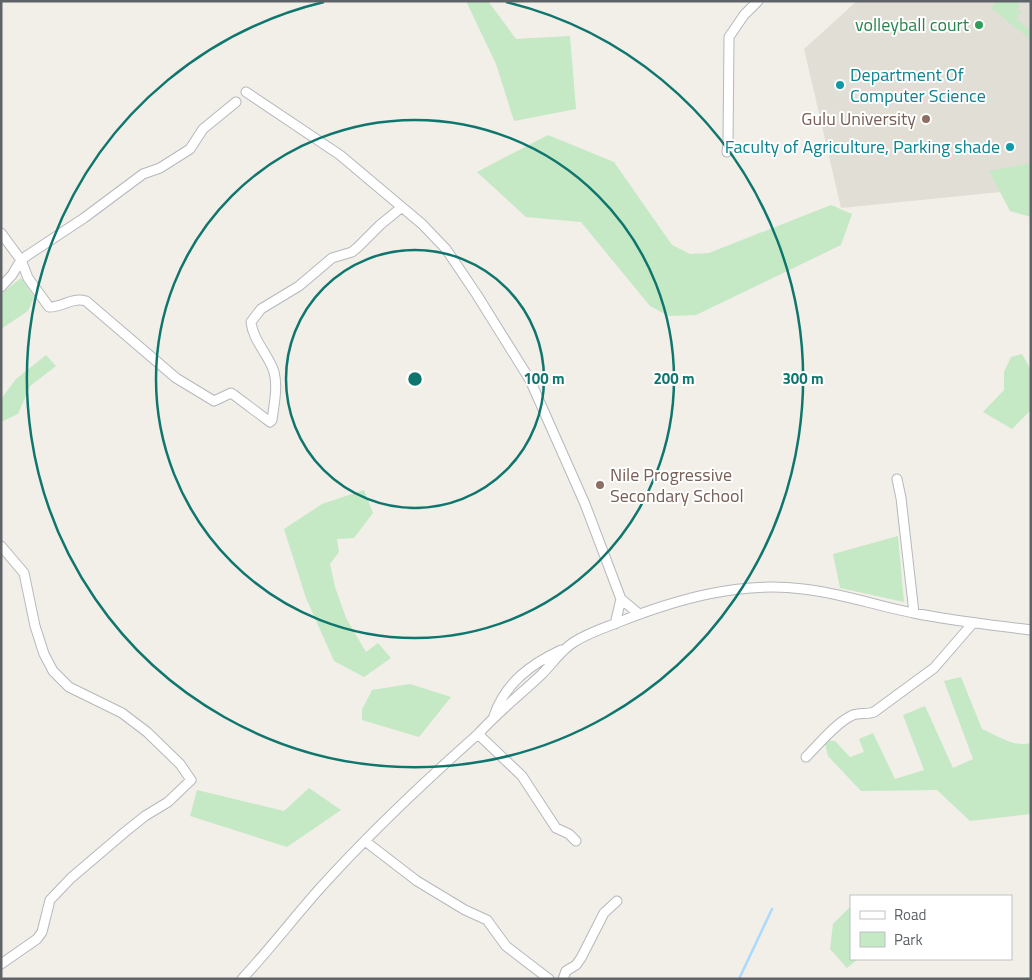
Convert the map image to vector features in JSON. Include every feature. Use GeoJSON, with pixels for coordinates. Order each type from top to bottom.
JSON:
{"type":"FeatureCollection","features":[{"type":"Feature","properties":{"kind":"street"},"geometry":{"type":"LineString","coordinates":[[726,152],[728,143],[729,37],[744,15],[758,1]]}},
{"type":"Feature","properties":{"kind":"street"},"geometry":{"type":"LineString","coordinates":[[246,92],[340,155],[422,224],[446,249],[530,380],[585,504],[621,599],[639,614]]}},
{"type":"Feature","properties":{"kind":"street"},"geometry":{"type":"LineString","coordinates":[[1,287],[12,275],[21,260],[84,218],[143,174],[160,168],[190,149],[203,129],[236,102]]}},
{"type":"Feature","properties":{"kind":"street"},"geometry":{"type":"LineString","coordinates":[[1,233],[21,260],[28,278],[49,307],[76,300],[86,301],[176,378],[214,401],[229,394],[234,395],[271,422],[276,386],[274,372],[258,342],[251,322],[261,310],[299,286],[332,258],[352,252],[380,225],[402,208]]}},
{"type":"Feature","properties":{"kind":"street"},"geometry":{"type":"LineString","coordinates":[[897,478],[914,613]]}},
{"type":"Feature","properties":{"kind":"street"},"geometry":{"type":"LineString","coordinates":[[1,546],[24,573],[34,626],[53,672],[69,687],[122,713],[147,732],[180,764],[191,780],[168,802],[145,816],[71,878],[50,900],[45,924],[37,939],[1,964]]}},
{"type":"Feature","properties":{"kind":"street"},"geometry":{"type":"LineString","coordinates":[[493,718],[498,702],[513,682],[536,663],[583,637],[639,614],[663,605],[716,592],[737,589],[801,588],[828,592],[914,613],[1031,630]]}},
{"type":"Feature","properties":{"kind":"street"},"geometry":{"type":"LineString","coordinates":[[615,624],[621,599]]}},
{"type":"Feature","properties":{"kind":"street"},"geometry":{"type":"LineString","coordinates":[[806,757],[848,717],[874,712],[934,668],[973,623]]}},
{"type":"Feature","properties":{"kind":"street"},"geometry":{"type":"LineString","coordinates":[[242,979],[322,887],[378,827],[540,676],[566,648]]}},
{"type":"Feature","properties":{"kind":"street"},"geometry":{"type":"LineString","coordinates":[[478,734],[526,781],[556,828],[569,834],[576,841]]}},
{"type":"Feature","properties":{"kind":"street"},"geometry":{"type":"LineString","coordinates":[[365,841],[418,880],[466,910],[487,920],[506,946],[549,979]]}},
{"type":"Feature","properties":{"kind":"street"},"geometry":{"type":"LineString","coordinates":[[563,979],[566,971],[576,966],[604,914],[617,901]]}},
{"type":"Feature","properties":{"kind":"shaded area","name":"Gulu University"},"geometry":{"type":"Polygon","coordinates":[[[857,1],[1031,1],[1031,189],[841,208],[804,49],[857,1]]]}},
{"type":"Feature","properties":{"kind":"green space"},"geometry":{"type":"Polygon","coordinates":[[[466,1],[488,1],[516,39],[570,36],[576,109],[514,121],[496,64],[466,1]]]}},
{"type":"Feature","properties":{"kind":"green space"},"geometry":{"type":"Polygon","coordinates":[[[996,1],[1016,1],[1020,5],[1017,9],[1021,12],[1016,19],[1031,31],[1031,40],[991,8],[996,1]]]}},
{"type":"Feature","properties":{"kind":"green space"},"geometry":{"type":"Polygon","coordinates":[[[548,135],[614,162],[672,245],[690,254],[709,253],[831,205],[852,214],[841,245],[696,315],[669,316],[650,306],[581,222],[526,217],[477,172],[548,135]]]}},
{"type":"Feature","properties":{"kind":"green space"},"geometry":{"type":"Polygon","coordinates":[[[1031,163],[1031,217],[1010,211],[989,171],[1031,163]]]}},
{"type":"Feature","properties":{"kind":"green space"},"geometry":{"type":"Polygon","coordinates":[[[21,278],[34,297],[28,311],[1,329],[1,294],[21,278]]]}},
{"type":"Feature","properties":{"kind":"green space"},"geometry":{"type":"Polygon","coordinates":[[[1022,354],[1031,370],[1031,410],[1012,429],[983,412],[1004,390],[1004,372],[1011,357],[1022,354]]]}},
{"type":"Feature","properties":{"kind":"green space"},"geometry":{"type":"Polygon","coordinates":[[[46,355],[56,366],[30,386],[18,414],[1,422],[1,399],[16,379],[46,355]]]}},
{"type":"Feature","properties":{"kind":"green space"},"geometry":{"type":"Polygon","coordinates":[[[364,490],[373,513],[354,538],[337,539],[339,552],[330,564],[335,587],[346,618],[366,652],[378,643],[391,658],[364,677],[334,661],[306,598],[284,529],[322,504],[364,490]]]}},
{"type":"Feature","properties":{"kind":"green space"},"geometry":{"type":"Polygon","coordinates":[[[898,536],[904,602],[840,588],[833,554],[898,536]]]}},
{"type":"Feature","properties":{"kind":"green space"},"geometry":{"type":"Polygon","coordinates":[[[961,677],[982,729],[1019,744],[1031,743],[1030,814],[970,821],[937,790],[861,791],[828,756],[824,740],[835,741],[850,757],[864,752],[859,739],[873,733],[895,779],[924,770],[903,715],[925,706],[953,768],[973,759],[944,681],[961,677]]]}},
{"type":"Feature","properties":{"kind":"green space"},"geometry":{"type":"Polygon","coordinates":[[[410,684],[451,697],[419,737],[362,720],[362,710],[372,690],[410,684]]]}},
{"type":"Feature","properties":{"kind":"green space"},"geometry":{"type":"Polygon","coordinates":[[[309,788],[341,810],[287,847],[190,816],[197,790],[284,811],[309,788]]]}},
{"type":"Feature","properties":{"kind":"green space"},"geometry":{"type":"Polygon","coordinates":[[[850,907],[850,960],[857,960],[847,968],[830,949],[833,924],[850,907]]]}},
{"type":"Feature","properties":{"kind":"waterway"},"geometry":{"type":"LineString","coordinates":[[739,979],[772,909]]}},
{"type":"Feature","properties":{"kind":"place","name":"volleyball court"},"geometry":{"type":"Point","coordinates":[979,25]}},
{"type":"Feature","properties":{"kind":"place","name":"Department Of Computer Science"},"geometry":{"type":"Point","coordinates":[840,85]}},
{"type":"Feature","properties":{"kind":"place","name":"Gulu University"},"geometry":{"type":"Point","coordinates":[926,119]}},
{"type":"Feature","properties":{"kind":"place","name":"Faculty of Agriculture, Parking shade"},"geometry":{"type":"Point","coordinates":[1010,147]}},
{"type":"Feature","properties":{"kind":"place","name":"Nile Progressive Secondary School"},"geometry":{"type":"Point","coordinates":[600,485]}}]}
